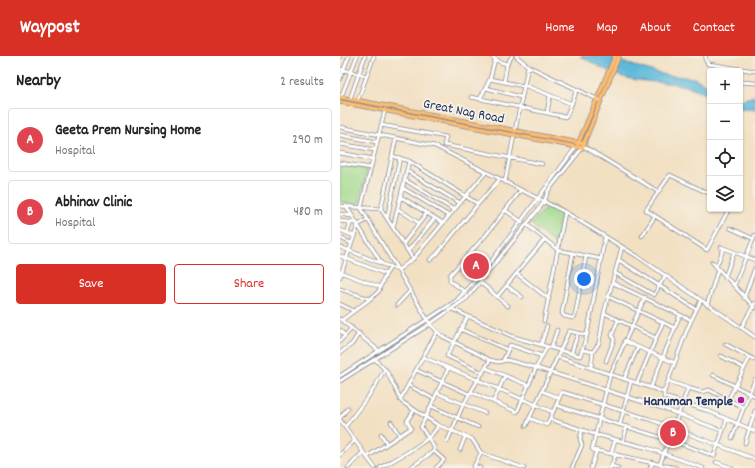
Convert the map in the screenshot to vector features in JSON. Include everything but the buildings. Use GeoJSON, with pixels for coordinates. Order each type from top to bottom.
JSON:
{"type":"FeatureCollection","features":[{"type":"Feature","properties":{"kind":"main road"},"geometry":{"type":"LineString","coordinates":[[576,146],[579,142],[596,98],[610,76],[615,56]]}},
{"type":"Feature","properties":{"kind":"main road"},"geometry":{"type":"LineString","coordinates":[[583,146],[619,56]]}},
{"type":"Feature","properties":{"kind":"main road","name":"Great Nag Road"},"geometry":{"type":"LineString","coordinates":[[341,97],[358,100],[385,108]]}},
{"type":"Feature","properties":{"kind":"main road","name":"Great Nag Road"},"geometry":{"type":"LineString","coordinates":[[340,102],[385,108],[576,146],[583,146]]}},
{"type":"Feature","properties":{"kind":"main road","name":"Great Nag Road"},"geometry":{"type":"LineString","coordinates":[[514,133],[579,142],[583,146]]}},
{"type":"Feature","properties":{"kind":"street"},"geometry":{"type":"LineString","coordinates":[[340,79],[342,70],[349,56]]}},
{"type":"Feature","properties":{"kind":"street"},"geometry":{"type":"LineString","coordinates":[[341,97],[357,56]]}},
{"type":"Feature","properties":{"kind":"street"},"geometry":{"type":"LineString","coordinates":[[350,99],[366,56]]}},
{"type":"Feature","properties":{"kind":"street"},"geometry":{"type":"LineString","coordinates":[[358,100],[374,56]]}},
{"type":"Feature","properties":{"kind":"street"},"geometry":{"type":"LineString","coordinates":[[491,56],[507,64]]}},
{"type":"Feature","properties":{"kind":"street"},"geometry":{"type":"LineString","coordinates":[[504,82],[507,64],[512,56]]}},
{"type":"Feature","properties":{"kind":"street"},"geometry":{"type":"LineString","coordinates":[[516,56],[528,66],[601,101]]}},
{"type":"Feature","properties":{"kind":"street"},"geometry":{"type":"LineString","coordinates":[[706,56],[705,59],[708,64],[755,71]]}},
{"type":"Feature","properties":{"kind":"street"},"geometry":{"type":"LineString","coordinates":[[480,99],[490,79],[495,59]]}},
{"type":"Feature","properties":{"kind":"street"},"geometry":{"type":"LineString","coordinates":[[504,182],[528,66]]}},
{"type":"Feature","properties":{"kind":"street"},"geometry":{"type":"LineString","coordinates":[[342,70],[367,76]]}},
{"type":"Feature","properties":{"kind":"street"},"geometry":{"type":"LineString","coordinates":[[490,79],[524,85],[572,104]]}},
{"type":"Feature","properties":{"kind":"street"},"geometry":{"type":"LineString","coordinates":[[743,82],[755,83]]}},
{"type":"Feature","properties":{"kind":"street"},"geometry":{"type":"LineString","coordinates":[[486,88],[521,97]]}},
{"type":"Feature","properties":{"kind":"street"},"geometry":{"type":"LineString","coordinates":[[472,97],[566,117],[577,90]]}},
{"type":"Feature","properties":{"kind":"street"},"geometry":{"type":"LineString","coordinates":[[547,113],[550,96]]}},
{"type":"Feature","properties":{"kind":"street"},"geometry":{"type":"LineString","coordinates":[[385,108],[361,208],[427,321],[437,332],[490,360],[498,362],[507,360],[536,368],[678,414],[723,431]]}},
{"type":"Feature","properties":{"kind":"street"},"geometry":{"type":"LineString","coordinates":[[381,125],[446,137],[442,149]]}},
{"type":"Feature","properties":{"kind":"street"},"geometry":{"type":"LineString","coordinates":[[340,127],[442,149],[565,212],[622,247],[755,337]]}},
{"type":"Feature","properties":{"kind":"street"},"geometry":{"type":"LineString","coordinates":[[340,135],[377,142]]}},
{"type":"Feature","properties":{"kind":"street"},"geometry":{"type":"LineString","coordinates":[[396,138],[380,209],[412,259]]}},
{"type":"Feature","properties":{"kind":"street"},"geometry":{"type":"LineString","coordinates":[[340,144],[375,150]]}},
{"type":"Feature","properties":{"kind":"street"},"geometry":{"type":"LineString","coordinates":[[444,145],[542,164]]}},
{"type":"Feature","properties":{"kind":"street"},"geometry":{"type":"LineString","coordinates":[[340,376],[378,350],[427,321],[456,301],[522,222],[576,146]]}},
{"type":"Feature","properties":{"kind":"street"},"geometry":{"type":"LineString","coordinates":[[340,381],[430,324],[467,298],[544,202],[548,191],[583,146],[657,191]]}},
{"type":"Feature","properties":{"kind":"street"},"geometry":{"type":"LineString","coordinates":[[340,153],[373,159]]}},
{"type":"Feature","properties":{"kind":"street"},"geometry":{"type":"LineString","coordinates":[[392,156],[409,161],[478,204]]}},
{"type":"Feature","properties":{"kind":"street"},"geometry":{"type":"LineString","coordinates":[[387,219],[400,158]]}},
{"type":"Feature","properties":{"kind":"street"},"geometry":{"type":"LineString","coordinates":[[393,228],[409,161]]}},
{"type":"Feature","properties":{"kind":"street"},"geometry":{"type":"LineString","coordinates":[[340,163],[371,168]]}},
{"type":"Feature","properties":{"kind":"street"},"geometry":{"type":"LineString","coordinates":[[407,170],[460,203]]}},
{"type":"Feature","properties":{"kind":"street"},"geometry":{"type":"LineString","coordinates":[[398,270],[412,259],[486,172]]}},
{"type":"Feature","properties":{"kind":"street"},"geometry":{"type":"LineString","coordinates":[[707,193],[670,175],[657,191],[646,210],[707,250],[727,212]]}},
{"type":"Feature","properties":{"kind":"street"},"geometry":{"type":"LineString","coordinates":[[430,260],[437,254],[500,179]]}},
{"type":"Feature","properties":{"kind":"street"},"geometry":{"type":"LineString","coordinates":[[405,180],[454,210]]}},
{"type":"Feature","properties":{"kind":"street"},"geometry":{"type":"LineString","coordinates":[[403,188],[449,216]]}},
{"type":"Feature","properties":{"kind":"street"},"geometry":{"type":"LineString","coordinates":[[465,292],[450,281],[450,275],[486,235],[521,190]]}},
{"type":"Feature","properties":{"kind":"street"},"geometry":{"type":"LineString","coordinates":[[401,197],[443,223]]}},
{"type":"Feature","properties":{"kind":"street"},"geometry":{"type":"LineString","coordinates":[[340,206],[380,209]]}},
{"type":"Feature","properties":{"kind":"street"},"geometry":{"type":"LineString","coordinates":[[346,206],[382,265]]}},
{"type":"Feature","properties":{"kind":"street"},"geometry":{"type":"LineString","coordinates":[[398,209],[419,223]]}},
{"type":"Feature","properties":{"kind":"street"},"geometry":{"type":"LineString","coordinates":[[505,210],[522,222]]}},
{"type":"Feature","properties":{"kind":"street"},"geometry":{"type":"LineString","coordinates":[[544,321],[565,212]]}},
{"type":"Feature","properties":{"kind":"street"},"geometry":{"type":"LineString","coordinates":[[403,244],[427,213]]}},
{"type":"Feature","properties":{"kind":"street"},"geometry":{"type":"LineString","coordinates":[[340,214],[352,216]]}},
{"type":"Feature","properties":{"kind":"street"},"geometry":{"type":"LineString","coordinates":[[642,236],[655,216]]}},
{"type":"Feature","properties":{"kind":"street"},"geometry":{"type":"LineString","coordinates":[[408,251],[435,218]]}},
{"type":"Feature","properties":{"kind":"street"},"geometry":{"type":"LineString","coordinates":[[340,220],[357,224],[367,220]]}},
{"type":"Feature","properties":{"kind":"street"},"geometry":{"type":"LineString","coordinates":[[347,233],[351,222]]}},
{"type":"Feature","properties":{"kind":"street"},"geometry":{"type":"LineString","coordinates":[[340,277],[357,224]]}},
{"type":"Feature","properties":{"kind":"street"},"geometry":{"type":"LineString","coordinates":[[526,224],[558,250],[601,259]]}},
{"type":"Feature","properties":{"kind":"street"},"geometry":{"type":"LineString","coordinates":[[730,228],[754,239]]}},
{"type":"Feature","properties":{"kind":"street"},"geometry":{"type":"LineString","coordinates":[[340,230],[354,236]]}},
{"type":"Feature","properties":{"kind":"street"},"geometry":{"type":"LineString","coordinates":[[734,286],[755,235]]}},
{"type":"Feature","properties":{"kind":"street"},"geometry":{"type":"LineString","coordinates":[[574,362],[583,350],[587,335],[605,237]]}},
{"type":"Feature","properties":{"kind":"street"},"geometry":{"type":"LineString","coordinates":[[340,238],[351,243]]}},
{"type":"Feature","properties":{"kind":"street"},"geometry":{"type":"LineString","coordinates":[[497,297],[545,239]]}},
{"type":"Feature","properties":{"kind":"street"},"geometry":{"type":"LineString","coordinates":[[340,247],[382,265],[398,270]]}},
{"type":"Feature","properties":{"kind":"street"},"geometry":{"type":"LineString","coordinates":[[591,368],[593,352],[599,343],[604,313],[622,247]]}},
{"type":"Feature","properties":{"kind":"street"},"geometry":{"type":"LineString","coordinates":[[707,305],[722,247],[755,260]]}},
{"type":"Feature","properties":{"kind":"street"},"geometry":{"type":"LineString","coordinates":[[725,277],[734,252]]}},
{"type":"Feature","properties":{"kind":"street"},"geometry":{"type":"LineString","coordinates":[[572,254],[562,313],[564,316],[573,318],[575,316],[586,256]]}},
{"type":"Feature","properties":{"kind":"street"},"geometry":{"type":"LineString","coordinates":[[340,256],[386,274]]}},
{"type":"Feature","properties":{"kind":"street"},"geometry":{"type":"LineString","coordinates":[[619,260],[696,309]]}},
{"type":"Feature","properties":{"kind":"street"},"geometry":{"type":"LineString","coordinates":[[712,262],[754,308]]}},
{"type":"Feature","properties":{"kind":"street"},"geometry":{"type":"LineString","coordinates":[[378,350],[359,333],[341,320],[379,291],[390,268]]}},
{"type":"Feature","properties":{"kind":"street"},"geometry":{"type":"LineString","coordinates":[[744,298],[755,268]]}},
{"type":"Feature","properties":{"kind":"street"},"geometry":{"type":"LineString","coordinates":[[341,272],[380,287]]}},
{"type":"Feature","properties":{"kind":"street"},"geometry":{"type":"LineString","coordinates":[[615,273],[654,295]]}},
{"type":"Feature","properties":{"kind":"street"},"geometry":{"type":"LineString","coordinates":[[517,274],[549,299]]}},
{"type":"Feature","properties":{"kind":"street"},"geometry":{"type":"LineString","coordinates":[[651,300],[665,276]]}},
{"type":"Feature","properties":{"kind":"street"},"geometry":{"type":"LineString","coordinates":[[480,282],[508,306]]}},
{"type":"Feature","properties":{"kind":"street"},"geometry":{"type":"LineString","coordinates":[[613,282],[691,320]]}},
{"type":"Feature","properties":{"kind":"street"},"geometry":{"type":"LineString","coordinates":[[507,286],[522,297]]}},
{"type":"Feature","properties":{"kind":"street"},"geometry":{"type":"LineString","coordinates":[[340,288],[370,298]]}},
{"type":"Feature","properties":{"kind":"street"},"geometry":{"type":"LineString","coordinates":[[397,305],[410,291]]}},
{"type":"Feature","properties":{"kind":"street"},"geometry":{"type":"LineString","coordinates":[[609,297],[675,328]]}},
{"type":"Feature","properties":{"kind":"street"},"geometry":{"type":"LineString","coordinates":[[592,449],[594,434],[610,375],[645,297]]}},
{"type":"Feature","properties":{"kind":"street"},"geometry":{"type":"LineString","coordinates":[[701,300],[691,320],[664,392],[664,397],[706,410],[755,431]]}},
{"type":"Feature","properties":{"kind":"street"},"geometry":{"type":"LineString","coordinates":[[741,328],[754,308],[755,303]]}},
{"type":"Feature","properties":{"kind":"street"},"geometry":{"type":"LineString","coordinates":[[340,304],[354,311]]}},
{"type":"Feature","properties":{"kind":"street"},"geometry":{"type":"LineString","coordinates":[[452,309],[514,337],[577,356]]}},
{"type":"Feature","properties":{"kind":"street"},"geometry":{"type":"LineString","coordinates":[[604,313],[656,338]]}},
{"type":"Feature","properties":{"kind":"street"},"geometry":{"type":"LineString","coordinates":[[651,388],[680,315]]}},
{"type":"Feature","properties":{"kind":"street"},"geometry":{"type":"LineString","coordinates":[[468,316],[447,356],[483,373]]}},
{"type":"Feature","properties":{"kind":"street"},"geometry":{"type":"LineString","coordinates":[[606,361],[614,340],[612,334],[618,320]]}},
{"type":"Feature","properties":{"kind":"street"},"geometry":{"type":"LineString","coordinates":[[637,383],[662,322]]}},
{"type":"Feature","properties":{"kind":"street"},"geometry":{"type":"LineString","coordinates":[[541,345],[547,326]]}},
{"type":"Feature","properties":{"kind":"street"},"geometry":{"type":"LineString","coordinates":[[340,341],[352,328]]}},
{"type":"Feature","properties":{"kind":"street"},"geometry":{"type":"LineString","coordinates":[[460,329],[508,350]]}},
{"type":"Feature","properties":{"kind":"street"},"geometry":{"type":"LineString","coordinates":[[340,330],[345,336]]}},
{"type":"Feature","properties":{"kind":"street"},"geometry":{"type":"LineString","coordinates":[[416,370],[517,412],[536,368],[542,356],[549,347],[557,330]]}},
{"type":"Feature","properties":{"kind":"street"},"geometry":{"type":"LineString","coordinates":[[526,426],[561,351],[569,330],[587,335]]}},
{"type":"Feature","properties":{"kind":"street"},"geometry":{"type":"LineString","coordinates":[[400,400],[437,332]]}},
{"type":"Feature","properties":{"kind":"street"},"geometry":{"type":"LineString","coordinates":[[340,353],[352,344],[359,333]]}},
{"type":"Feature","properties":{"kind":"street"},"geometry":{"type":"LineString","coordinates":[[571,354],[576,336]]}},
{"type":"Feature","properties":{"kind":"street"},"geometry":{"type":"LineString","coordinates":[[503,361],[514,337]]}},
{"type":"Feature","properties":{"kind":"street"},"geometry":{"type":"LineString","coordinates":[[624,341],[675,363]]}},
{"type":"Feature","properties":{"kind":"street"},"geometry":{"type":"LineString","coordinates":[[725,344],[755,360]]}},
{"type":"Feature","properties":{"kind":"street"},"geometry":{"type":"LineString","coordinates":[[510,345],[542,356]]}},
{"type":"Feature","properties":{"kind":"street"},"geometry":{"type":"LineString","coordinates":[[624,379],[638,347]]}},
{"type":"Feature","properties":{"kind":"street"},"geometry":{"type":"LineString","coordinates":[[583,350],[593,352]]}},
{"type":"Feature","properties":{"kind":"street"},"geometry":{"type":"LineString","coordinates":[[721,356],[744,368]]}},
{"type":"Feature","properties":{"kind":"street"},"geometry":{"type":"LineString","coordinates":[[423,357],[448,369],[499,388],[553,412]]}},
{"type":"Feature","properties":{"kind":"street"},"geometry":{"type":"LineString","coordinates":[[558,357],[664,392]]}},
{"type":"Feature","properties":{"kind":"street"},"geometry":{"type":"LineString","coordinates":[[728,400],[750,357]]}},
{"type":"Feature","properties":{"kind":"street"},"geometry":{"type":"LineString","coordinates":[[375,359],[384,369],[396,389],[400,400],[438,425],[451,432],[472,439],[481,453],[524,468]]}},
{"type":"Feature","properties":{"kind":"street"},"geometry":{"type":"LineString","coordinates":[[447,442],[463,405],[490,360]]}},
{"type":"Feature","properties":{"kind":"street"},"geometry":{"type":"LineString","coordinates":[[486,368],[528,386]]}},
{"type":"Feature","properties":{"kind":"street"},"geometry":{"type":"LineString","coordinates":[[345,427],[373,390],[384,369]]}},
{"type":"Feature","properties":{"kind":"street"},"geometry":{"type":"LineString","coordinates":[[438,467],[444,460],[434,451],[434,447],[421,427],[448,369]]}},
{"type":"Feature","properties":{"kind":"street"},"geometry":{"type":"LineString","coordinates":[[713,375],[755,396]]}},
{"type":"Feature","properties":{"kind":"street"},"geometry":{"type":"LineString","coordinates":[[493,402],[505,376]]}},
{"type":"Feature","properties":{"kind":"street"},"geometry":{"type":"LineString","coordinates":[[732,438],[736,423],[755,379]]}},
{"type":"Feature","properties":{"kind":"street"},"geometry":{"type":"LineString","coordinates":[[620,424],[632,381]]}},
{"type":"Feature","properties":{"kind":"street"},"geometry":{"type":"LineString","coordinates":[[668,381],[702,392],[709,390],[743,407]]}},
{"type":"Feature","properties":{"kind":"street"},"geometry":{"type":"LineString","coordinates":[[408,385],[434,399]]}},
{"type":"Feature","properties":{"kind":"street"},"geometry":{"type":"LineString","coordinates":[[660,464],[688,388]]}},
{"type":"Feature","properties":{"kind":"street"},"geometry":{"type":"LineString","coordinates":[[542,391],[559,398]]}},
{"type":"Feature","properties":{"kind":"street"},"geometry":{"type":"LineString","coordinates":[[529,418],[547,425],[562,392],[602,405],[624,410],[755,459]]}},
{"type":"Feature","properties":{"kind":"street"},"geometry":{"type":"LineString","coordinates":[[437,393],[463,405],[485,412]]}},
{"type":"Feature","properties":{"kind":"street"},"geometry":{"type":"LineString","coordinates":[[556,405],[598,419],[669,439],[714,456],[727,419]]}},
{"type":"Feature","properties":{"kind":"street"},"geometry":{"type":"LineString","coordinates":[[431,406],[478,426]]}},
{"type":"Feature","properties":{"kind":"street"},"geometry":{"type":"LineString","coordinates":[[348,408],[340,419],[375,468]]}},
{"type":"Feature","properties":{"kind":"street"},"geometry":{"type":"LineString","coordinates":[[367,458],[411,428],[407,421],[414,410]]}},
{"type":"Feature","properties":{"kind":"street"},"geometry":{"type":"LineString","coordinates":[[745,443],[755,410]]}},
{"type":"Feature","properties":{"kind":"street"},"geometry":{"type":"LineString","coordinates":[[550,419],[594,434],[648,448],[703,468]]}},
{"type":"Feature","properties":{"kind":"street"},"geometry":{"type":"LineString","coordinates":[[391,422],[400,436]]}},
{"type":"Feature","properties":{"kind":"street"},"geometry":{"type":"LineString","coordinates":[[380,468],[428,438],[436,432],[438,425]]}},
{"type":"Feature","properties":{"kind":"street"},"geometry":{"type":"LineString","coordinates":[[623,442],[627,426]]}},
{"type":"Feature","properties":{"kind":"street"},"geometry":{"type":"LineString","coordinates":[[572,468],[582,445],[580,439],[582,430]]}},
{"type":"Feature","properties":{"kind":"street"},"geometry":{"type":"LineString","coordinates":[[382,434],[387,444]]}},
{"type":"Feature","properties":{"kind":"street"},"geometry":{"type":"LineString","coordinates":[[460,450],[465,437]]}},
{"type":"Feature","properties":{"kind":"street"},"geometry":{"type":"LineString","coordinates":[[340,455],[354,440]]}},
{"type":"Feature","properties":{"kind":"street"},"geometry":{"type":"LineString","coordinates":[[611,454],[615,440]]}},
{"type":"Feature","properties":{"kind":"street"},"geometry":{"type":"LineString","coordinates":[[592,449],[676,468]]}},
{"type":"Feature","properties":{"kind":"street"},"geometry":{"type":"LineString","coordinates":[[592,449],[596,452],[592,468]]}},
{"type":"Feature","properties":{"kind":"street"},"geometry":{"type":"LineString","coordinates":[[410,468],[434,451]]}},
{"type":"Feature","properties":{"kind":"street"},"geometry":{"type":"LineString","coordinates":[[348,468],[363,452]]}},
{"type":"Feature","properties":{"kind":"street"},"geometry":{"type":"LineString","coordinates":[[480,468],[474,467],[481,453]]}},
{"type":"Feature","properties":{"kind":"street"},"geometry":{"type":"LineString","coordinates":[[616,454],[611,467],[618,468]]}},
{"type":"Feature","properties":{"kind":"street"},"geometry":{"type":"LineString","coordinates":[[650,468],[653,462]]}},
{"type":"Feature","properties":{"kind":"street"},"geometry":{"type":"LineString","coordinates":[[716,462],[732,468]]}},
{"type":"Feature","properties":{"kind":"street"},"geometry":{"type":"LineString","coordinates":[[369,468],[372,464]]}},
{"type":"Feature","properties":{"kind":"green space"},"geometry":{"type":"Polygon","coordinates":[[[340,164],[367,169],[359,205],[340,202],[340,164]]]}},
{"type":"Feature","properties":{"kind":"green space"},"geometry":{"type":"Polygon","coordinates":[[[547,206],[553,206],[561,212],[555,244],[531,224],[547,206]]]}},
{"type":"Feature","properties":{"kind":"water"},"geometry":{"type":"Polygon","coordinates":[[[580,56],[612,56],[622,62],[665,75],[694,78],[707,85],[707,96],[702,92],[683,85],[631,79],[605,69],[580,56]]]}},
{"type":"Feature","properties":{"kind":"water"},"geometry":{"type":"Polygon","coordinates":[[[755,96],[755,110],[743,108],[743,99],[755,96]]]}},
{"type":"Feature","properties":{"kind":"place","name":"Geeta Prem Nursing Home"},"geometry":{"type":"Point","coordinates":[476,266]}},
{"type":"Feature","properties":{"kind":"place","name":"Hanuman Temple"},"geometry":{"type":"Point","coordinates":[741,400]}},
{"type":"Feature","properties":{"kind":"place","name":"Abhinav Clinic"},"geometry":{"type":"Point","coordinates":[673,433]}}]}
